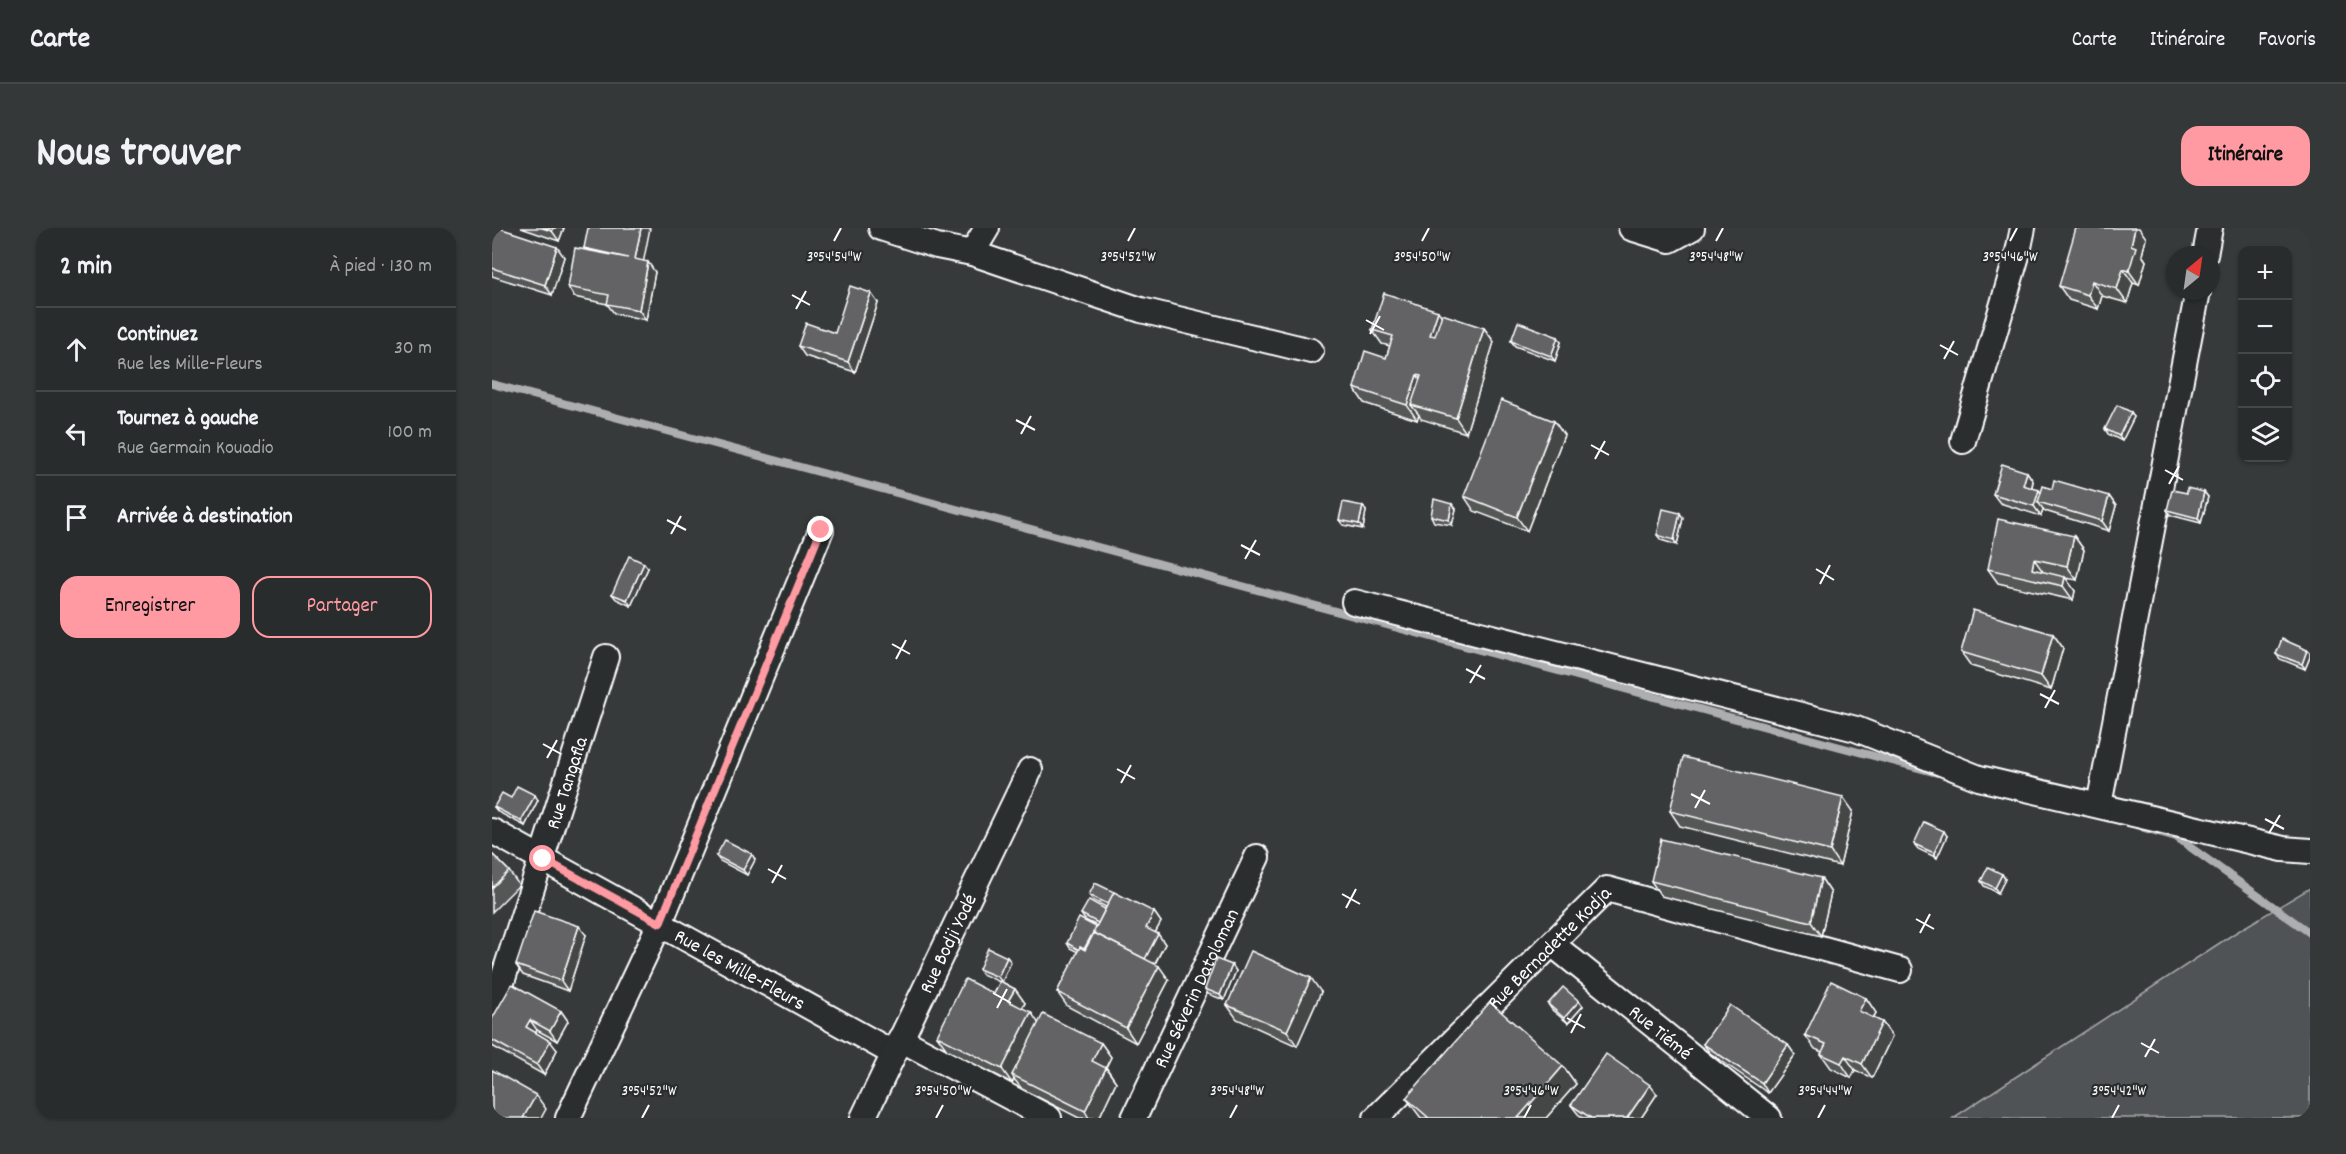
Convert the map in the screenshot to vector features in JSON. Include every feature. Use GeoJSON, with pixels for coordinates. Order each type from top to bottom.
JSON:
{"type":"FeatureCollection","features":[{"type":"Feature","properties":{"kind":"street"},"geometry":{"type":"LineString","coordinates":[[881,228],[938,246],[972,253],[1141,310],[1311,351]]}},
{"type":"Feature","properties":{"kind":"street"},"geometry":{"type":"LineString","coordinates":[[972,253],[987,228]]}},
{"type":"Feature","properties":{"kind":"street"},"geometry":{"type":"LineString","coordinates":[[1631,228],[1670,240],[1692,228]]}},
{"type":"Feature","properties":{"kind":"street"},"geometry":{"type":"LineString","coordinates":[[1963,441],[2023,228]]}},
{"type":"Feature","properties":{"kind":"street"},"geometry":{"type":"LineString","coordinates":[[2207,246],[2210,228]]}},
{"type":"Feature","properties":{"kind":"street"},"geometry":{"type":"LineString","coordinates":[[2099,805],[2196,300]]}},
{"type":"Feature","properties":{"kind":"street"},"geometry":{"type":"LineString","coordinates":[[568,1118],[660,923],[821,530]]}},
{"type":"Feature","properties":{"kind":"street"},"geometry":{"type":"LineString","coordinates":[[1354,602],[1856,729],[1979,778],[2283,849],[2310,851]]}},
{"type":"Feature","properties":{"kind":"street","name":"Rue Tangafla"},"geometry":{"type":"LineString","coordinates":[[492,1013],[606,657]]}},
{"type":"Feature","properties":{"kind":"street","name":"Rue Bodji Yodé"},"geometry":{"type":"LineString","coordinates":[[863,1118],[1030,770]]}},
{"type":"Feature","properties":{"kind":"street","name":"Rue les Mille-Fleurs"},"geometry":{"type":"LineString","coordinates":[[492,831],[660,923],[897,1046],[1048,1118]]}},
{"type":"Feature","properties":{"kind":"street","name":"Rue Séverin Datoloman"},"geometry":{"type":"LineString","coordinates":[[1134,1118],[1257,857]]}},
{"type":"Feature","properties":{"kind":"street","name":"Rue Bernadette Kodja"},"geometry":{"type":"LineString","coordinates":[[1376,1118],[1607,889],[1900,970]]}},
{"type":"Feature","properties":{"kind":"street","name":"Rue Tiémé"},"geometry":{"type":"LineString","coordinates":[[1552,944],[1769,1118]]}},
{"type":"Feature","properties":{"kind":"shaded area"},"geometry":{"type":"Polygon","coordinates":[[[2310,888],[2310,1118],[1953,1118],[2235,933],[2310,888]]]}},
{"type":"Feature","properties":{"kind":"building"},"geometry":{"type":"Polygon","coordinates":[[[495,228],[557,247],[545,285],[492,268],[492,238],[495,228]]]}},
{"type":"Feature","properties":{"kind":"building"},"geometry":{"type":"Polygon","coordinates":[[[588,228],[641,228],[635,259],[648,262],[639,310],[607,304],[609,295],[568,287],[575,248],[628,258],[584,248],[588,228]]]}},
{"type":"Feature","properties":{"kind":"building"},"geometry":{"type":"Polygon","coordinates":[[[2076,228],[2135,228],[2131,245],[2136,247],[2129,271],[2123,269],[2117,289],[2092,281],[2088,295],[2059,286],[2076,228]]]}},
{"type":"Feature","properties":{"kind":"building"},"geometry":{"type":"Polygon","coordinates":[[[850,286],[871,293],[848,362],[798,346],[806,323],[835,333],[850,286]]]}},
{"type":"Feature","properties":{"kind":"building"},"geometry":{"type":"Polygon","coordinates":[[[1384,293],[1438,311],[1430,335],[1435,336],[1442,314],[1484,328],[1456,418],[1411,405],[1421,376],[1417,375],[1407,405],[1354,388],[1365,351],[1386,358],[1393,336],[1372,330],[1384,293]]]}},
{"type":"Feature","properties":{"kind":"building"},"geometry":{"type":"Polygon","coordinates":[[[1518,322],[1558,337],[1551,356],[1511,341],[1518,322]]]}},
{"type":"Feature","properties":{"kind":"building"},"geometry":{"type":"Polygon","coordinates":[[[1501,400],[1554,421],[1517,517],[1464,496],[1501,400]]]}},
{"type":"Feature","properties":{"kind":"building"},"geometry":{"type":"Polygon","coordinates":[[[2117,405],[2131,412],[2119,436],[2105,429],[2117,405]]]}},
{"type":"Feature","properties":{"kind":"building"},"geometry":{"type":"Polygon","coordinates":[[[2002,464],[2027,472],[2023,485],[2039,490],[2034,506],[1993,494],[2002,464]]]}},
{"type":"Feature","properties":{"kind":"building"},"geometry":{"type":"Polygon","coordinates":[[[2054,480],[2109,496],[2102,521],[2038,502],[2043,486],[2052,489],[2054,480]]]}},
{"type":"Feature","properties":{"kind":"building"},"geometry":{"type":"Polygon","coordinates":[[[2187,488],[2204,492],[2198,518],[2167,510],[2172,490],[2187,493],[2187,488]]]}},
{"type":"Feature","properties":{"kind":"building"},"geometry":{"type":"Polygon","coordinates":[[[1434,499],[1452,504],[1449,520],[1431,516],[1434,499]]]}},
{"type":"Feature","properties":{"kind":"building"},"geometry":{"type":"Polygon","coordinates":[[[1343,502],[1363,506],[1359,524],[1339,520],[1343,502]]]}},
{"type":"Feature","properties":{"kind":"building"},"geometry":{"type":"Polygon","coordinates":[[[1663,509],[1680,513],[1674,540],[1657,535],[1663,509]]]}},
{"type":"Feature","properties":{"kind":"building"},"geometry":{"type":"Polygon","coordinates":[[[1998,519],[2074,536],[2067,566],[2034,559],[2032,569],[2065,577],[2063,586],[1988,569],[1998,519]]]}},
{"type":"Feature","properties":{"kind":"building"},"geometry":{"type":"Polygon","coordinates":[[[629,556],[644,563],[627,600],[612,594],[629,556]]]}},
{"type":"Feature","properties":{"kind":"building"},"geometry":{"type":"Polygon","coordinates":[[[1973,610],[2053,634],[2041,676],[1961,652],[1973,610]]]}},
{"type":"Feature","properties":{"kind":"building"},"geometry":{"type":"Polygon","coordinates":[[[2282,639],[2307,650],[2302,664],[2276,654],[2282,639]]]}},
{"type":"Feature","properties":{"kind":"building"},"geometry":{"type":"Polygon","coordinates":[[[1683,757],[1843,797],[1830,851],[1670,811],[1683,757]]]}},
{"type":"Feature","properties":{"kind":"building"},"geometry":{"type":"Polygon","coordinates":[[[517,786],[535,795],[521,821],[494,807],[502,793],[511,798],[517,786]]]}},
{"type":"Feature","properties":{"kind":"building"},"geometry":{"type":"Polygon","coordinates":[[[1924,822],[1944,831],[1934,853],[1914,844],[1924,822]]]}},
{"type":"Feature","properties":{"kind":"building"},"geometry":{"type":"Polygon","coordinates":[[[1661,839],[1821,878],[1811,922],[1651,881],[1661,839]]]}},
{"type":"Feature","properties":{"kind":"building"},"geometry":{"type":"Polygon","coordinates":[[[725,840],[752,854],[743,870],[716,856],[725,840]]]}},
{"type":"Feature","properties":{"kind":"building"},"geometry":{"type":"Polygon","coordinates":[[[492,854],[509,871],[492,888],[492,854]]]}},
{"type":"Feature","properties":{"kind":"building"},"geometry":{"type":"Polygon","coordinates":[[[1988,867],[2002,874],[1995,888],[1981,881],[1988,867]]]}},
{"type":"Feature","properties":{"kind":"building"},"geometry":{"type":"Polygon","coordinates":[[[1095,883],[1114,892],[1108,904],[1089,895],[1095,883]]]}},
{"type":"Feature","properties":{"kind":"building"},"geometry":{"type":"Polygon","coordinates":[[[1114,892],[1154,912],[1146,928],[1158,934],[1145,959],[1093,933],[1114,892]]]}},
{"type":"Feature","properties":{"kind":"building"},"geometry":{"type":"Polygon","coordinates":[[[1089,900],[1105,909],[1098,923],[1081,914],[1089,900]]]}},
{"type":"Feature","properties":{"kind":"building"},"geometry":{"type":"Polygon","coordinates":[[[534,911],[579,926],[561,981],[516,965],[534,911]]]}},
{"type":"Feature","properties":{"kind":"building"},"geometry":{"type":"Polygon","coordinates":[[[1079,918],[1096,927],[1084,949],[1080,947],[1079,950],[1067,943],[1079,918]]]}},
{"type":"Feature","properties":{"kind":"building"},"geometry":{"type":"Polygon","coordinates":[[[1094,933],[1159,966],[1126,1028],[1057,992],[1080,947],[1085,950],[1094,933]]]}},
{"type":"Feature","properties":{"kind":"building"},"geometry":{"type":"Polygon","coordinates":[[[988,948],[1007,957],[998,977],[979,969],[988,948]]]}},
{"type":"Feature","properties":{"kind":"building"},"geometry":{"type":"Polygon","coordinates":[[[1251,951],[1311,978],[1287,1031],[1227,1005],[1251,951]]]}},
{"type":"Feature","properties":{"kind":"building"},"geometry":{"type":"Polygon","coordinates":[[[1216,959],[1232,965],[1220,995],[1205,989],[1216,959]]]}},
{"type":"Feature","properties":{"kind":"building"},"geometry":{"type":"Polygon","coordinates":[[[965,979],[994,994],[1000,981],[1015,989],[1008,1001],[1031,1012],[1002,1069],[937,1036],[965,979]]]}},
{"type":"Feature","properties":{"kind":"building"},"geometry":{"type":"Polygon","coordinates":[[[1831,981],[1866,998],[1859,1011],[1882,1022],[1862,1064],[1845,1056],[1841,1063],[1821,1054],[1826,1044],[1805,1035],[1831,981]]]}},
{"type":"Feature","properties":{"kind":"building"},"geometry":{"type":"Polygon","coordinates":[[[512,984],[561,1011],[550,1031],[530,1020],[526,1027],[550,1041],[537,1065],[492,1040],[492,1019],[512,984]]]}},
{"type":"Feature","properties":{"kind":"building"},"geometry":{"type":"Polygon","coordinates":[[[1563,987],[1579,1001],[1564,1018],[1548,1004],[1563,987]]]}},
{"type":"Feature","properties":{"kind":"building"},"geometry":{"type":"Polygon","coordinates":[[[1490,1002],[1563,1066],[1518,1118],[1429,1118],[1406,1098],[1490,1002]]]}},
{"type":"Feature","properties":{"kind":"building"},"geometry":{"type":"Polygon","coordinates":[[[1730,1005],[1788,1045],[1762,1083],[1703,1044],[1730,1005]]]}},
{"type":"Feature","properties":{"kind":"building"},"geometry":{"type":"Polygon","coordinates":[[[1043,1014],[1101,1043],[1092,1061],[1106,1068],[1085,1111],[1012,1075],[1043,1014]]]}},
{"type":"Feature","properties":{"kind":"building"},"geometry":{"type":"Polygon","coordinates":[[[1606,1054],[1650,1085],[1627,1118],[1591,1118],[1571,1105],[1606,1054]]]}},
{"type":"Feature","properties":{"kind":"building"},"geometry":{"type":"Polygon","coordinates":[[[492,1070],[536,1095],[523,1118],[492,1118],[492,1070]]]}},
{"type":"Feature","properties":{"kind":"waterway"},"geometry":{"type":"LineString","coordinates":[[492,384],[1937,773]]}},
{"type":"Feature","properties":{"kind":"waterway"},"geometry":{"type":"LineString","coordinates":[[2144,828],[2176,837],[2310,933]]}},
{"type":"Feature","properties":{"kind":"route"},"geometry":{"type":"LineString","coordinates":[[543,859],[660,923],[821,530]]}}]}
